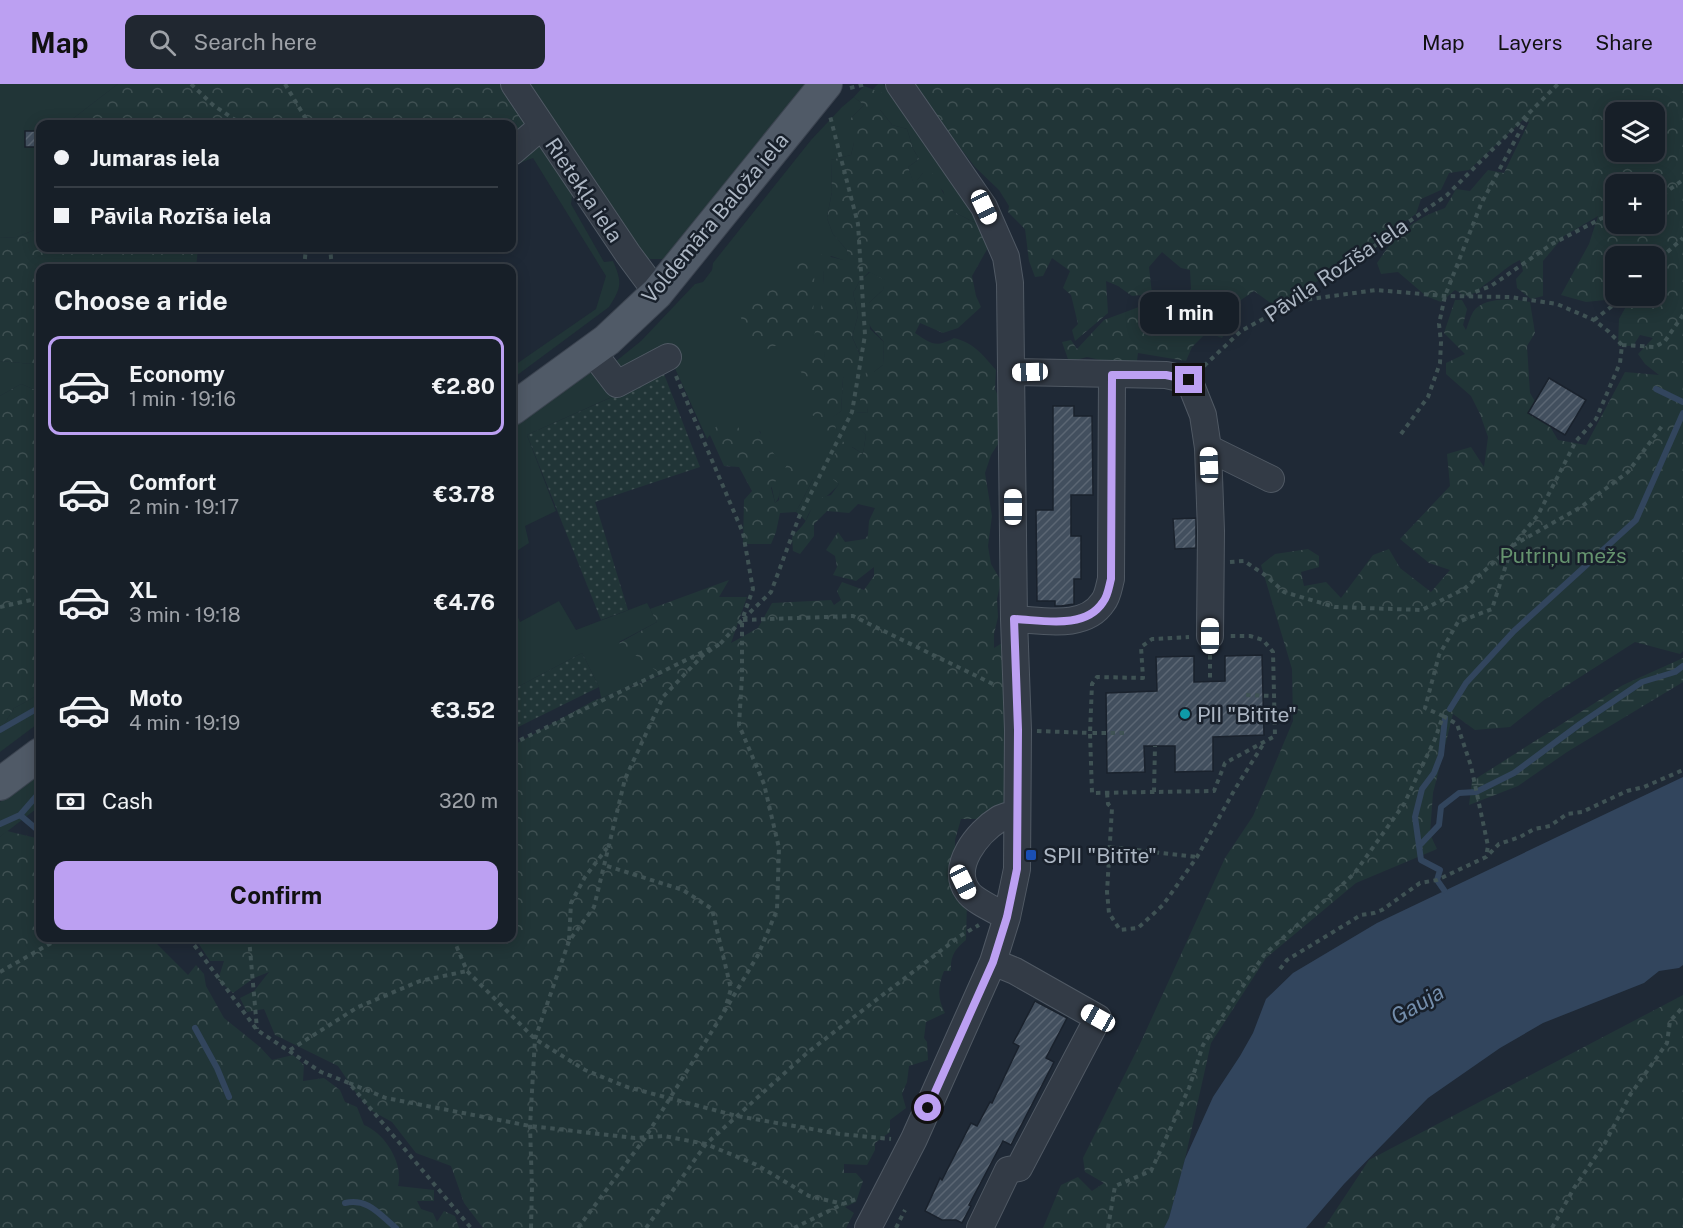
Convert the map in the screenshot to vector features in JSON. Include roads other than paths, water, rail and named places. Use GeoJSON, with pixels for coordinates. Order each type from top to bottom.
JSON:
{"type":"FeatureCollection","features":[{"type":"Feature","properties":{"kind":"main road","name":"Voldemāra Baloža iela"},"geometry":{"type":"LineString","coordinates":[[516,406],[607,340],[657,293],[827,98]]}},
{"type":"Feature","properties":{"kind":"main road"},"geometry":{"type":"LineString","coordinates":[[0,784],[36,757]]}},
{"type":"Feature","properties":{"kind":"street","name":"Rietekļa iela"},"geometry":{"type":"LineString","coordinates":[[514,84],[541,128],[657,293]]}},
{"type":"Feature","properties":{"kind":"street"},"geometry":{"type":"LineString","coordinates":[[874,1226],[886,1190],[914,1139],[993,962],[1000,913],[1017,869],[1010,282],[1006,257],[984,207],[899,84]]}},
{"type":"Feature","properties":{"kind":"street"},"geometry":{"type":"LineString","coordinates":[[516,149],[541,128]]}},
{"type":"Feature","properties":{"kind":"street"},"geometry":{"type":"LineString","coordinates":[[591,350],[617,384],[668,357]]}},
{"type":"Feature","properties":{"kind":"street"},"geometry":{"type":"LineString","coordinates":[[1011,372],[1166,375],[1189,380],[1203,415],[1208,448],[1211,531],[1210,636]]}},
{"type":"Feature","properties":{"kind":"street"},"geometry":{"type":"LineString","coordinates":[[1014,619],[1063,621],[1083,618],[1093,613],[1105,601],[1111,579],[1112,375]]}},
{"type":"Feature","properties":{"kind":"street"},"geometry":{"type":"LineString","coordinates":[[1208,448],[1271,479]]}},
{"type":"Feature","properties":{"kind":"street"},"geometry":{"type":"LineString","coordinates":[[1000,913],[969,894],[963,882],[962,868],[970,847],[981,835],[1000,819],[1017,813]]}},
{"type":"Feature","properties":{"kind":"street"},"geometry":{"type":"LineString","coordinates":[[980,1228],[1008,1170],[1019,1168],[1098,1018],[1015,971],[993,962]]}},
{"type":"Feature","properties":{"kind":"water","name":"Gauja"},"geometry":{"type":"Polygon","coordinates":[[[1683,777],[1683,965],[1679,968],[1659,971],[1644,983],[1543,1023],[1500,1048],[1428,1098],[1344,1184],[1306,1228],[1164,1228],[1169,1218],[1185,1159],[1213,1097],[1253,1033],[1266,999],[1293,973],[1377,923],[1683,777]]]}},
{"type":"Feature","properties":{"kind":"waterway"},"geometry":{"type":"LineString","coordinates":[[1656,389],[1683,402]]}},
{"type":"Feature","properties":{"kind":"waterway"},"geometry":{"type":"LineString","coordinates":[[1450,709],[1466,683],[1514,631],[1636,520],[1683,413]]}},
{"type":"Feature","properties":{"kind":"waterway"},"geometry":{"type":"LineString","coordinates":[[1419,846],[1439,825],[1441,807],[1459,793],[1476,792],[1514,773],[1642,682],[1675,672],[1683,666]]}},
{"type":"Feature","properties":{"kind":"waterway"},"geometry":{"type":"LineString","coordinates":[[0,730],[36,709]]}},
{"type":"Feature","properties":{"kind":"waterway"},"geometry":{"type":"LineString","coordinates":[[1444,890],[1437,880],[1440,870],[1421,860],[1415,817],[1422,789],[1434,773],[1441,755],[1445,718]]}},
{"type":"Feature","properties":{"kind":"waterway"},"geometry":{"type":"LineString","coordinates":[[0,824],[20,815],[36,797]]}},
{"type":"Feature","properties":{"kind":"waterway"},"geometry":{"type":"LineString","coordinates":[[20,815],[36,829]]}},
{"type":"Feature","properties":{"kind":"waterway"},"geometry":{"type":"LineString","coordinates":[[195,1028],[217,1068],[229,1097]]}},
{"type":"Feature","properties":{"kind":"waterway"},"geometry":{"type":"LineString","coordinates":[[345,1203],[367,1205],[396,1228]]}},
{"type":"Feature","properties":{"kind":"place","name":"PII \"Bitīte\""},"geometry":{"type":"Point","coordinates":[1185,714]}},
{"type":"Feature","properties":{"kind":"place","name":"SPII \"Bitīte\""},"geometry":{"type":"Point","coordinates":[1031,855]}},
{"type":"Feature","properties":{"kind":"park label","name":"Putriņu mežs"},"geometry":{"type":"Point","coordinates":[1563,555]}}]}
